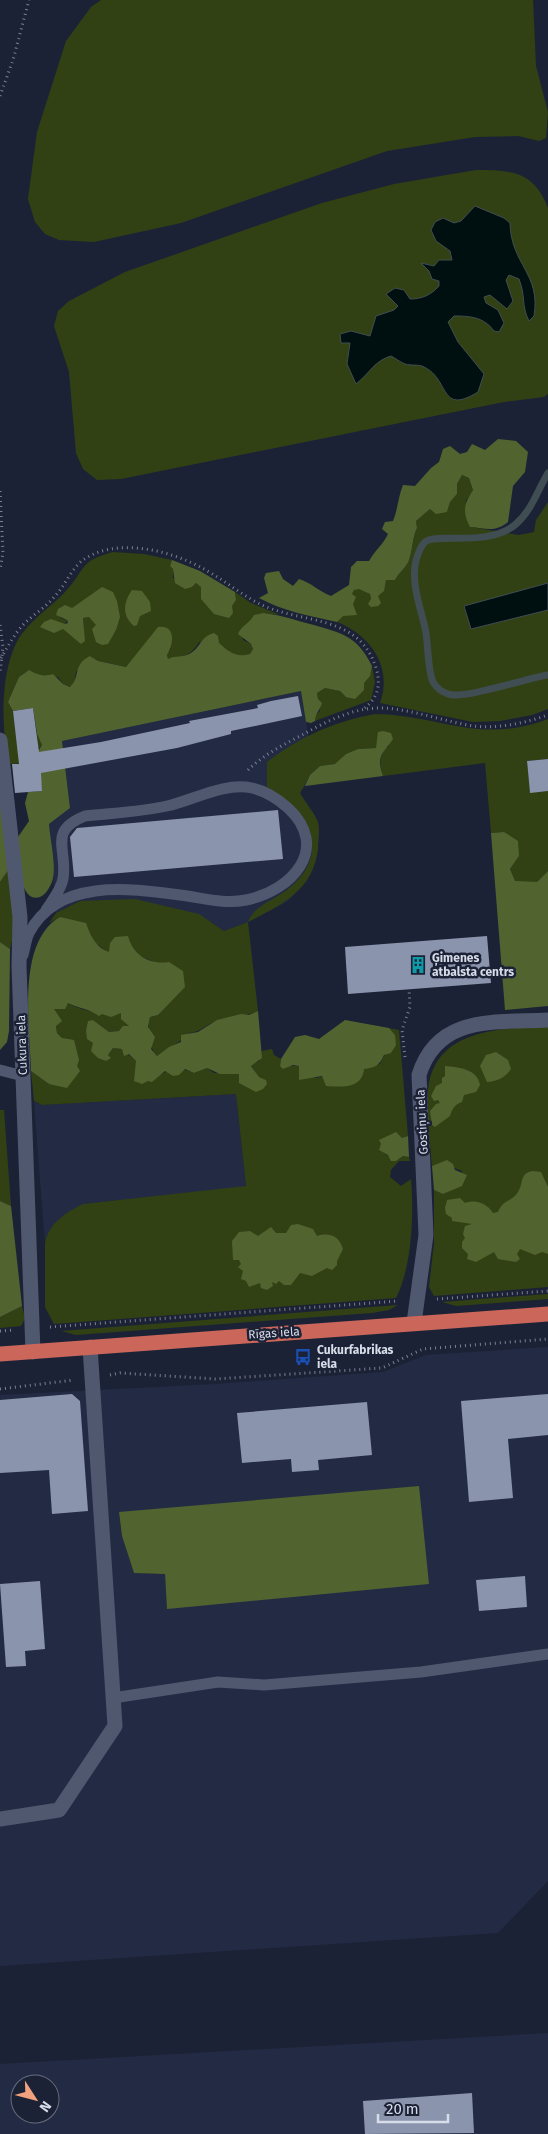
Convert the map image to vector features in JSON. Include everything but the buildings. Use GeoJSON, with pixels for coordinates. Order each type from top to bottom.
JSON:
{"type":"FeatureCollection","features":[{"type":"Feature","properties":{"kind":"highway","name":"Rīgas iela"},"geometry":{"type":"LineString","coordinates":[[0,1354],[548,1314]]}},
{"type":"Feature","properties":{"kind":"street","name":"Cukura iela"},"geometry":{"type":"LineString","coordinates":[[0,740],[20,917],[19,966],[33,1352]]}},
{"type":"Feature","properties":{"kind":"street","name":"Gostiņu iela"},"geometry":{"type":"LineString","coordinates":[[414,1323],[426,1235],[419,1074],[425,1057],[435,1043],[447,1034],[462,1027],[480,1024],[548,1020]]}},
{"type":"Feature","properties":{"kind":"street"},"geometry":{"type":"LineString","coordinates":[[0,1819],[59,1810],[115,1726],[90,1347]]}},
{"type":"Feature","properties":{"kind":"lane"},"geometry":{"type":"LineString","coordinates":[[19,966],[29,933],[58,893],[63,880],[60,838],[64,829],[73,821],[85,816],[167,806],[232,787],[251,788],[266,793],[283,803],[304,826],[308,843],[306,857],[298,870],[283,885],[258,898],[232,903],[157,892],[116,889],[89,892],[64,898],[46,910]]}},
{"type":"Feature","properties":{"kind":"lane"},"geometry":{"type":"LineString","coordinates":[[0,1070],[23,1076]]}},
{"type":"Feature","properties":{"kind":"lane"},"geometry":{"type":"LineString","coordinates":[[113,1698],[218,1682],[264,1685],[421,1672],[548,1654]]}},
{"type":"Feature","properties":{"kind":"path"},"geometry":{"type":"LineString","coordinates":[[0,96],[13,60],[29,0]]}},
{"type":"Feature","properties":{"kind":"path"},"geometry":{"type":"LineString","coordinates":[[0,491],[3,553],[0,570]]}},
{"type":"Feature","properties":{"kind":"path"},"geometry":{"type":"LineString","coordinates":[[1,658],[14,636],[26,622],[54,598],[82,561],[99,552],[117,548],[142,549],[172,556],[201,567],[272,609],[343,628],[357,637],[366,647],[374,661],[378,678],[378,691],[373,702],[362,710]]}},
{"type":"Feature","properties":{"kind":"path"},"geometry":{"type":"LineString","coordinates":[[0,625],[0,673]]}},
{"type":"Feature","properties":{"kind":"path"},"geometry":{"type":"LineString","coordinates":[[232,787],[251,767],[274,750],[319,726],[344,715],[362,710],[383,708],[407,711],[458,723],[490,726],[531,720],[548,715]]}},
{"type":"Feature","properties":{"kind":"path"},"geometry":{"type":"LineString","coordinates":[[0,1331],[548,1291]]}},
{"type":"Feature","properties":{"kind":"path"},"geometry":{"type":"LineString","coordinates":[[0,1389],[120,1374],[216,1379],[382,1368],[423,1349],[548,1339]]}},
{"type":"Feature","properties":{"kind":"shaded area"},"geometry":{"type":"Polygon","coordinates":[[[475,206],[504,218],[510,223],[515,249],[533,289],[535,301],[534,316],[529,321],[519,279],[509,275],[506,280],[513,301],[507,309],[490,295],[484,297],[486,303],[498,310],[504,323],[499,332],[494,331],[481,320],[471,317],[454,316],[448,322],[458,342],[484,374],[478,392],[466,398],[457,400],[451,398],[438,379],[422,366],[405,364],[391,356],[376,364],[356,384],[347,364],[350,343],[341,343],[340,334],[351,331],[370,336],[376,316],[394,310],[398,306],[386,294],[395,288],[404,290],[410,299],[426,296],[436,289],[439,286],[439,281],[432,279],[429,271],[421,263],[434,266],[439,260],[452,260],[450,251],[436,241],[431,230],[435,222],[443,218],[454,223],[461,221],[475,206]]]}},
{"type":"Feature","properties":{"kind":"shaded area"},"geometry":{"type":"Polygon","coordinates":[[[548,583],[548,610],[471,629],[464,606],[548,583]]]}},
{"type":"Feature","properties":{"kind":"shaded area"},"geometry":{"type":"Polygon","coordinates":[[[301,691],[316,785],[305,786],[300,793],[318,822],[319,835],[316,860],[307,881],[288,901],[248,922],[224,931],[198,914],[80,901],[56,913],[49,824],[70,808],[62,741],[301,691]]]}},
{"type":"Feature","properties":{"kind":"shaded area"},"geometry":{"type":"Polygon","coordinates":[[[236,1094],[246,1187],[83,1204],[47,1235],[45,1243],[34,1102],[42,1105],[236,1094]]]}},
{"type":"Feature","properties":{"kind":"shaded area"},"geometry":{"type":"Polygon","coordinates":[[[548,1347],[548,1881],[498,1933],[0,1966],[0,1395],[215,1384],[383,1372],[426,1355],[548,1347]],[[419,1486],[119,1513],[122,1536],[134,1573],[165,1574],[167,1608],[419,1486]]]}},
{"type":"Feature","properties":{"kind":"shaded area"},"geometry":{"type":"Polygon","coordinates":[[[548,2033],[548,2134],[0,2134],[0,2064],[548,2033]]]}},
{"type":"Feature","properties":{"kind":"green space"},"geometry":{"type":"Polygon","coordinates":[[[101,0],[533,0],[536,66],[548,112],[546,138],[539,141],[519,136],[475,137],[387,151],[181,223],[94,242],[59,240],[45,234],[35,222],[28,199],[37,132],[66,41],[91,7],[101,0]]]}},
{"type":"Feature","properties":{"kind":"green space"},"geometry":{"type":"Polygon","coordinates":[[[476,170],[510,172],[520,175],[536,186],[548,208],[548,394],[544,397],[504,402],[121,479],[97,480],[83,469],[76,453],[69,372],[54,326],[58,311],[69,301],[125,272],[322,203],[394,184],[476,170]]]}},
{"type":"Feature","properties":{"kind":"green space"},"geometry":{"type":"Polygon","coordinates":[[[498,439],[516,441],[528,452],[525,472],[513,486],[508,522],[494,529],[470,527],[465,508],[473,490],[469,478],[462,475],[457,484],[457,494],[450,502],[447,512],[436,514],[430,509],[416,521],[417,528],[408,563],[395,580],[386,580],[384,591],[378,596],[381,603],[378,606],[371,607],[368,604],[371,599],[370,594],[359,589],[354,590],[352,594],[356,597],[353,604],[357,615],[343,616],[337,622],[287,610],[259,598],[268,593],[264,578],[266,573],[279,571],[283,579],[293,586],[299,579],[331,596],[349,585],[351,567],[357,561],[369,561],[386,538],[388,534],[382,529],[385,522],[393,521],[403,485],[415,486],[439,462],[443,449],[450,446],[460,454],[467,452],[472,444],[485,450],[498,439]]]}},
{"type":"Feature","properties":{"kind":"green space"},"geometry":{"type":"Polygon","coordinates":[[[462,475],[469,478],[473,490],[466,501],[471,527],[519,535],[534,532],[536,520],[548,502],[548,583],[464,607],[471,629],[548,610],[548,709],[532,715],[500,721],[473,722],[380,703],[384,677],[376,654],[360,635],[337,622],[353,604],[351,594],[354,590],[359,588],[370,594],[371,599],[381,591],[386,580],[395,580],[409,560],[417,528],[416,521],[430,509],[447,512],[450,502],[457,494],[457,484],[462,475]]]}},
{"type":"Feature","properties":{"kind":"green space"},"geometry":{"type":"Polygon","coordinates":[[[113,552],[144,554],[172,560],[170,566],[173,569],[173,578],[192,587],[196,583],[232,606],[236,600],[235,592],[251,603],[280,615],[264,613],[241,629],[243,640],[251,644],[253,649],[250,654],[241,657],[199,642],[186,655],[168,659],[167,655],[171,648],[152,634],[148,642],[126,667],[98,661],[90,656],[76,672],[74,684],[71,687],[63,684],[58,677],[38,675],[29,670],[19,677],[8,702],[13,711],[16,735],[37,734],[42,745],[26,763],[10,764],[5,734],[4,698],[9,663],[14,648],[26,629],[65,592],[84,567],[102,555],[113,552]],[[81,602],[60,618],[67,620],[63,629],[82,643],[83,618],[89,617],[110,638],[116,630],[81,602]]]}},
{"type":"Feature","properties":{"kind":"green space"},"geometry":{"type":"Polygon","coordinates":[[[172,560],[200,571],[235,592],[236,600],[232,606],[233,613],[229,618],[214,614],[201,599],[201,587],[196,583],[192,587],[185,589],[175,583],[173,569],[170,566],[172,560]]]}},
{"type":"Feature","properties":{"kind":"green space"},"geometry":{"type":"Polygon","coordinates":[[[102,587],[113,592],[120,617],[116,630],[108,644],[102,645],[96,642],[92,629],[96,625],[89,617],[83,618],[85,641],[81,644],[63,629],[54,633],[40,627],[44,622],[51,619],[65,624],[68,623],[67,620],[56,615],[58,609],[65,605],[72,608],[102,587]]]}},
{"type":"Feature","properties":{"kind":"green space"},"geometry":{"type":"Polygon","coordinates":[[[132,590],[142,591],[150,602],[151,611],[140,616],[137,625],[134,626],[127,618],[125,609],[132,590]]]}},
{"type":"Feature","properties":{"kind":"green space"},"geometry":{"type":"Polygon","coordinates":[[[264,613],[331,630],[354,641],[372,666],[370,676],[364,683],[364,690],[355,699],[346,697],[340,691],[325,688],[317,693],[318,699],[322,703],[315,721],[311,723],[306,722],[301,691],[62,741],[70,808],[49,824],[54,866],[50,886],[40,897],[33,897],[27,893],[23,886],[16,840],[29,821],[25,803],[28,792],[42,791],[37,753],[42,745],[37,734],[33,708],[13,711],[8,702],[19,677],[29,670],[41,675],[53,674],[63,684],[70,687],[81,663],[90,656],[98,661],[126,667],[158,627],[164,627],[171,632],[172,641],[167,655],[168,659],[191,653],[206,637],[214,633],[218,636],[219,643],[230,651],[237,655],[250,654],[253,649],[251,644],[238,634],[254,615],[264,613]]]}},
{"type":"Feature","properties":{"kind":"green space"},"geometry":{"type":"Polygon","coordinates":[[[372,666],[375,682],[371,700],[315,721],[315,716],[320,711],[317,693],[325,688],[340,691],[346,697],[365,680],[372,666]]]}},
{"type":"Feature","properties":{"kind":"green space"},"geometry":{"type":"Polygon","coordinates":[[[375,714],[480,729],[523,726],[548,719],[548,759],[527,761],[530,792],[548,791],[548,871],[537,882],[515,882],[510,869],[519,856],[504,832],[491,833],[485,763],[383,776],[381,760],[383,752],[389,746],[379,739],[376,748],[358,749],[346,754],[336,764],[320,766],[310,775],[300,793],[318,822],[318,849],[310,876],[294,895],[248,922],[255,911],[288,889],[302,875],[310,861],[312,847],[310,834],[303,821],[294,808],[267,787],[267,762],[279,753],[318,731],[346,721],[375,714]]]}},
{"type":"Feature","properties":{"kind":"green space"},"geometry":{"type":"Polygon","coordinates":[[[378,732],[391,733],[393,739],[381,756],[380,764],[383,776],[305,786],[310,775],[320,766],[335,764],[346,754],[358,749],[376,748],[378,732]]]}},
{"type":"Feature","properties":{"kind":"green space"},"geometry":{"type":"Polygon","coordinates":[[[0,801],[9,869],[0,882],[0,801]]]}},
{"type":"Feature","properties":{"kind":"green space"},"geometry":{"type":"Polygon","coordinates":[[[504,832],[518,841],[519,856],[510,869],[515,881],[537,882],[548,871],[548,1006],[505,1010],[491,833],[504,832]]]}},
{"type":"Feature","properties":{"kind":"green space"},"geometry":{"type":"Polygon","coordinates":[[[9,869],[16,921],[10,949],[0,942],[0,882],[9,869]]]}},
{"type":"Feature","properties":{"kind":"green space"},"geometry":{"type":"Polygon","coordinates":[[[135,899],[199,914],[224,931],[248,922],[258,1011],[215,1021],[197,1031],[189,1033],[178,1043],[157,1056],[149,1038],[150,1017],[158,1015],[168,1002],[159,964],[140,956],[130,945],[109,953],[60,917],[49,923],[56,913],[80,901],[135,899]]]}},
{"type":"Feature","properties":{"kind":"green space"},"geometry":{"type":"Polygon","coordinates":[[[60,917],[86,923],[94,941],[104,950],[109,952],[110,943],[115,937],[128,936],[130,943],[143,957],[155,962],[169,962],[183,971],[185,987],[158,1015],[150,1017],[148,1027],[155,1037],[151,1049],[157,1056],[169,1047],[181,1042],[181,1035],[198,1032],[217,1020],[241,1014],[249,1015],[258,1011],[262,1058],[251,1066],[259,1077],[266,1080],[267,1084],[263,1089],[256,1092],[239,1083],[239,1074],[220,1074],[207,1068],[194,1073],[185,1069],[179,1075],[173,1076],[165,1071],[152,1082],[148,1081],[142,1084],[134,1081],[136,1061],[129,1054],[124,1056],[122,1049],[113,1048],[108,1055],[111,1058],[106,1061],[98,1058],[91,1051],[93,1043],[87,1039],[88,1021],[93,1020],[109,1032],[119,1031],[123,1026],[129,1026],[121,1019],[121,1013],[111,1017],[102,1014],[99,1016],[91,1011],[68,1003],[65,1009],[54,1009],[62,1021],[56,1026],[57,1033],[62,1038],[74,1040],[79,1060],[77,1066],[80,1071],[67,1088],[49,1084],[31,1071],[28,1010],[31,965],[37,945],[46,929],[60,917]]]}},
{"type":"Feature","properties":{"kind":"green space"},"geometry":{"type":"Polygon","coordinates":[[[0,942],[10,949],[9,1031],[7,1042],[0,1050],[0,942]]]}},
{"type":"Feature","properties":{"kind":"green space"},"geometry":{"type":"Polygon","coordinates":[[[68,1003],[93,1012],[121,1012],[129,1026],[119,1031],[109,1032],[93,1020],[88,1022],[86,1030],[102,1059],[106,1061],[110,1057],[108,1055],[113,1048],[122,1049],[136,1061],[136,1067],[148,1081],[170,1071],[182,1070],[194,1073],[207,1068],[214,1073],[231,1072],[266,1080],[258,1077],[251,1065],[259,1061],[262,1051],[272,1049],[274,1055],[281,1059],[280,1066],[299,1066],[300,1072],[308,1077],[316,1078],[380,1064],[395,1035],[389,1028],[399,1030],[408,1136],[402,1138],[393,1135],[381,1144],[383,1152],[396,1161],[403,1156],[409,1157],[410,1161],[399,1161],[391,1170],[390,1177],[401,1186],[411,1179],[412,1193],[409,1256],[406,1271],[396,1298],[54,1324],[45,1307],[45,1243],[54,1224],[64,1215],[83,1204],[246,1186],[236,1094],[42,1105],[34,1101],[31,1071],[49,1084],[77,1066],[62,1038],[57,1033],[54,1009],[68,1003]]]}},
{"type":"Feature","properties":{"kind":"green space"},"geometry":{"type":"Polygon","coordinates":[[[345,1020],[389,1028],[395,1035],[396,1045],[391,1053],[384,1055],[377,1065],[364,1069],[362,1076],[355,1083],[345,1086],[326,1086],[322,1076],[299,1080],[299,1066],[293,1065],[283,1069],[280,1066],[281,1059],[295,1037],[305,1035],[319,1039],[345,1020]]]}},
{"type":"Feature","properties":{"kind":"green space"},"geometry":{"type":"Polygon","coordinates":[[[548,1026],[548,1287],[434,1296],[429,1287],[434,1243],[434,1190],[443,1194],[455,1188],[458,1185],[462,1171],[442,1163],[432,1166],[428,1130],[428,1093],[432,1072],[442,1056],[455,1044],[472,1036],[490,1031],[548,1026]]]}},
{"type":"Feature","properties":{"kind":"green space"},"geometry":{"type":"Polygon","coordinates":[[[496,1052],[508,1060],[511,1069],[501,1078],[487,1082],[480,1066],[486,1055],[496,1052]]]}},
{"type":"Feature","properties":{"kind":"green space"},"geometry":{"type":"Polygon","coordinates":[[[445,1066],[461,1068],[471,1072],[476,1075],[480,1085],[476,1092],[464,1095],[462,1102],[454,1107],[450,1116],[435,1127],[432,1125],[430,1111],[436,1104],[440,1103],[438,1100],[434,1101],[431,1096],[436,1086],[442,1083],[442,1078],[445,1076],[445,1066]]]}},
{"type":"Feature","properties":{"kind":"green space"},"geometry":{"type":"Polygon","coordinates":[[[0,1110],[4,1110],[11,1206],[0,1201],[0,1110]]]}},
{"type":"Feature","properties":{"kind":"green space"},"geometry":{"type":"Polygon","coordinates":[[[396,1132],[402,1138],[408,1136],[409,1157],[403,1156],[396,1161],[391,1161],[388,1155],[379,1150],[381,1144],[379,1140],[396,1132]]]}},
{"type":"Feature","properties":{"kind":"green space"},"geometry":{"type":"Polygon","coordinates":[[[447,1160],[453,1164],[455,1170],[467,1175],[462,1186],[443,1194],[434,1190],[432,1166],[447,1160]]]}},
{"type":"Feature","properties":{"kind":"green space"},"geometry":{"type":"Polygon","coordinates":[[[533,1171],[541,1172],[548,1187],[548,1254],[542,1252],[535,1255],[520,1249],[517,1254],[520,1259],[516,1262],[498,1259],[494,1252],[476,1262],[467,1259],[468,1254],[462,1248],[462,1242],[465,1238],[463,1234],[465,1226],[472,1224],[452,1221],[452,1218],[446,1214],[447,1200],[460,1198],[465,1203],[477,1202],[484,1204],[493,1213],[498,1212],[502,1205],[513,1198],[518,1192],[524,1176],[533,1171]]]}},
{"type":"Feature","properties":{"kind":"green space"},"geometry":{"type":"Polygon","coordinates":[[[0,1201],[11,1206],[22,1306],[0,1317],[0,1201]]]}},
{"type":"Feature","properties":{"kind":"green space"},"geometry":{"type":"Polygon","coordinates":[[[298,1224],[313,1229],[317,1236],[330,1235],[339,1241],[343,1249],[337,1265],[332,1270],[327,1268],[312,1276],[300,1273],[291,1285],[284,1285],[279,1281],[276,1284],[272,1282],[273,1286],[267,1290],[261,1288],[260,1283],[249,1287],[246,1281],[241,1279],[243,1271],[238,1267],[241,1264],[239,1260],[233,1260],[232,1241],[239,1232],[250,1231],[258,1236],[271,1227],[276,1233],[286,1233],[291,1225],[298,1224]]]}},
{"type":"Feature","properties":{"kind":"green space"},"geometry":{"type":"Polygon","coordinates":[[[548,1294],[548,1299],[456,1306],[442,1302],[548,1294]]]}},
{"type":"Feature","properties":{"kind":"green space"},"geometry":{"type":"Polygon","coordinates":[[[398,1305],[389,1310],[372,1313],[76,1335],[61,1331],[398,1305]]]}},
{"type":"Feature","properties":{"kind":"green space"},"geometry":{"type":"Polygon","coordinates":[[[22,1306],[25,1318],[21,1326],[0,1328],[0,1317],[22,1306]]]}},
{"type":"Feature","properties":{"kind":"green space"},"geometry":{"type":"Polygon","coordinates":[[[419,1486],[429,1584],[167,1609],[165,1574],[134,1573],[122,1536],[119,1512],[419,1486]]]}},
{"type":"Feature","properties":{"kind":"waterway"},"geometry":{"type":"LineString","coordinates":[[548,473],[522,519],[516,524],[492,536],[431,539],[421,547],[417,556],[414,575],[426,633],[430,672],[433,682],[439,689],[448,694],[467,694],[548,675]]}},
{"type":"Feature","properties":{"kind":"place","name":"Ģimenes atbalsta centrs"},"geometry":{"type":"Point","coordinates":[418,965]}},
{"type":"Feature","properties":{"kind":"place","name":"Cukurfabrikas iela"},"geometry":{"type":"Point","coordinates":[303,1357]}}]}
